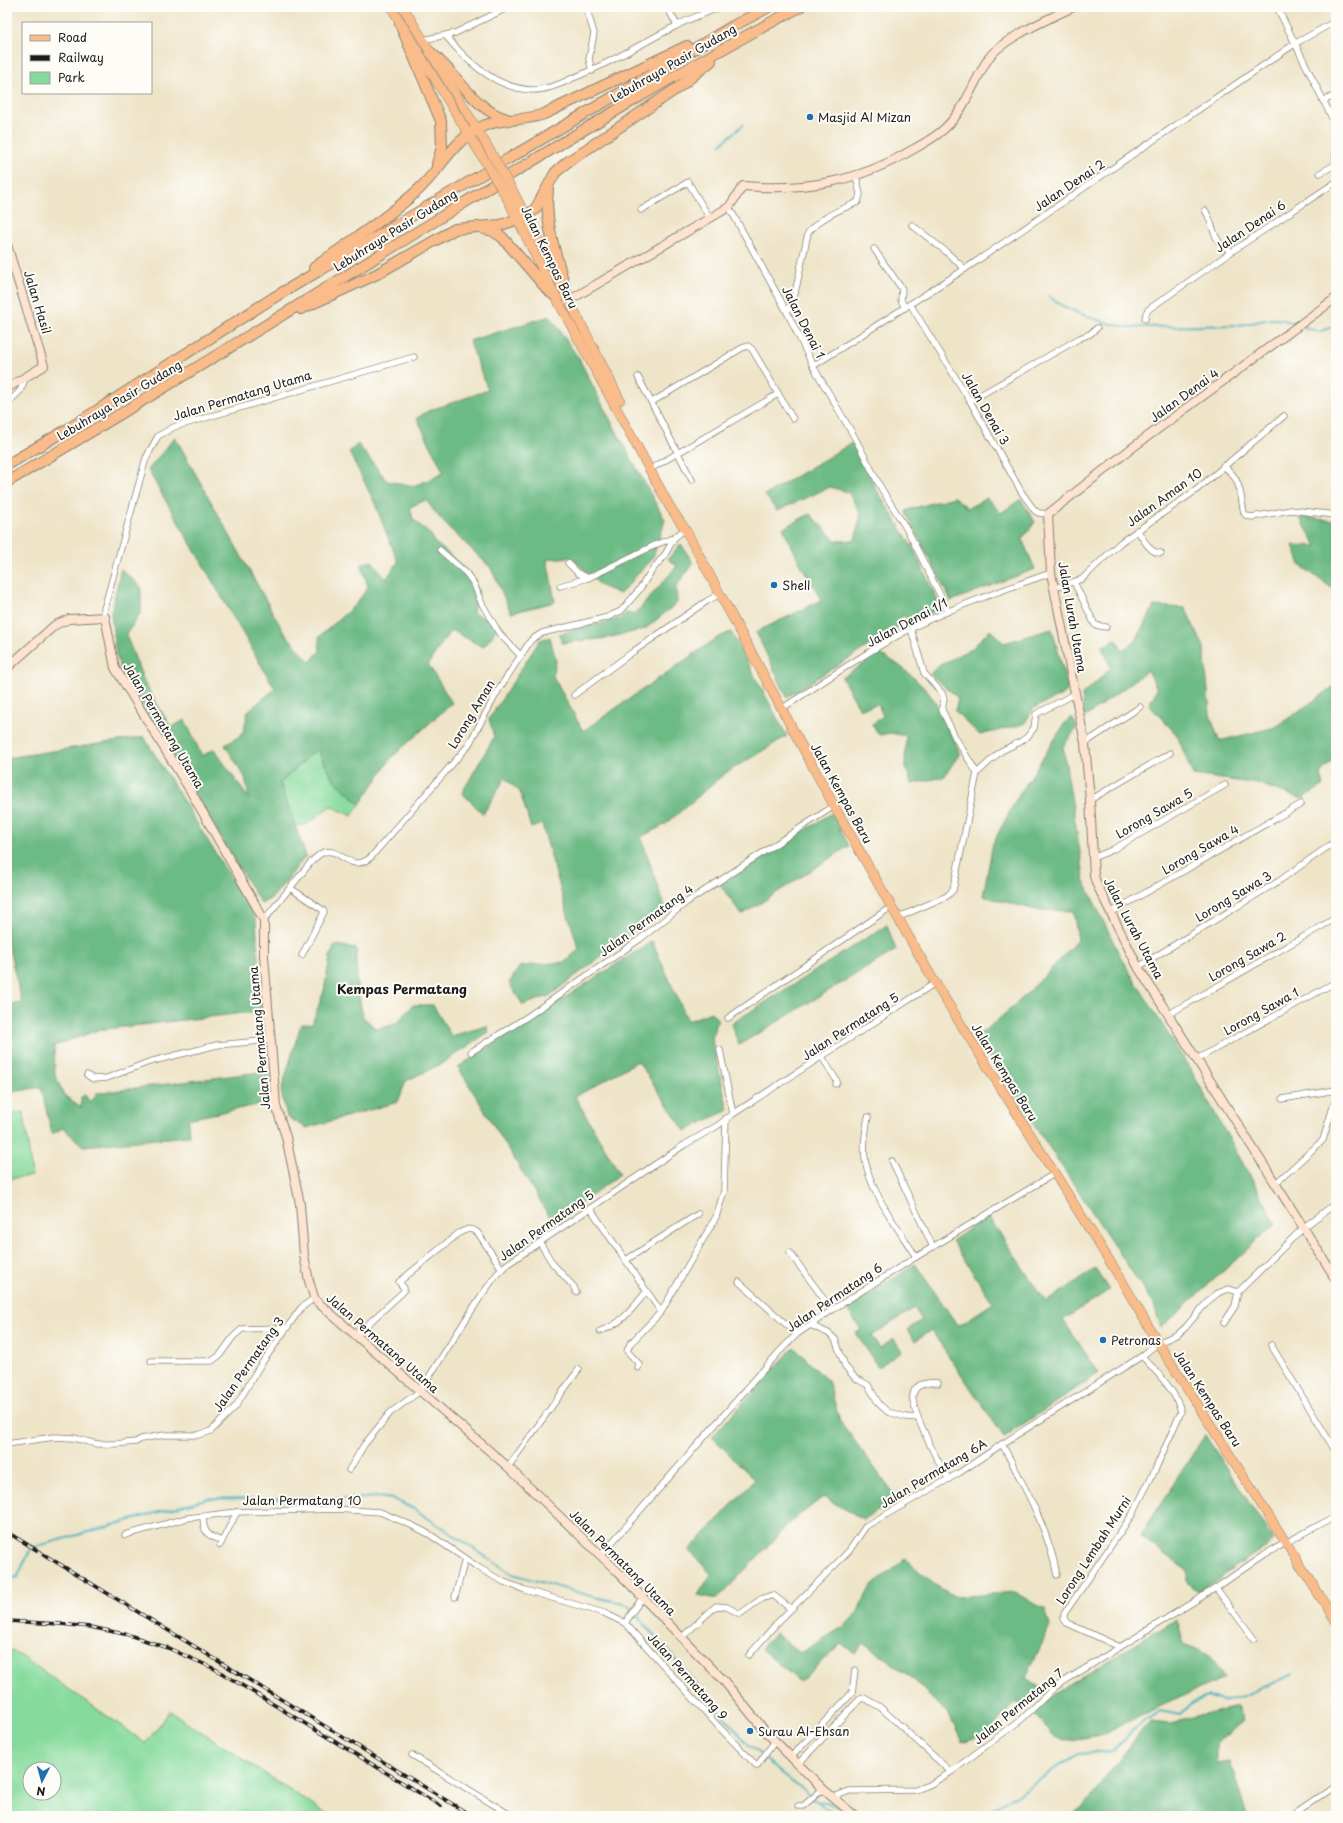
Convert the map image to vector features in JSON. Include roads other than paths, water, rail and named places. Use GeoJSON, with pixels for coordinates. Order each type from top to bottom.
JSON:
{"type":"FeatureCollection","features":[{"type":"Feature","properties":{"kind":"highway","name":"Lebuhraya Pasir Gudang"},"geometry":{"type":"LineString","coordinates":[[7,465],[68,429],[274,298],[733,26],[769,7]]}},
{"type":"Feature","properties":{"kind":"highway","name":"Lebuhraya Pasir Gudang"},"geometry":{"type":"LineString","coordinates":[[7,482],[136,406],[260,328],[536,159],[736,41],[800,7]]}},
{"type":"Feature","properties":{"kind":"highway"},"geometry":{"type":"LineString","coordinates":[[400,24],[441,121],[442,147],[434,174]]}},
{"type":"Feature","properties":{"kind":"highway"},"geometry":{"type":"LineString","coordinates":[[274,298],[389,214],[418,190],[434,174],[452,149],[473,131],[494,122],[530,118],[544,114],[646,64],[733,26]]}},
{"type":"Feature","properties":{"kind":"highway"},"geometry":{"type":"LineString","coordinates":[[260,328],[378,274],[455,229],[494,226],[523,218],[536,208],[554,173],[566,163],[679,87],[736,41]]}},
{"type":"Feature","properties":{"kind":"highway"},"geometry":{"type":"LineString","coordinates":[[430,52],[443,62],[481,105],[497,116],[508,120]]}},
{"type":"Feature","properties":{"kind":"highway"},"geometry":{"type":"LineString","coordinates":[[473,227],[493,231],[502,238],[547,289],[563,298],[565,285],[550,232],[547,201],[549,183]]}},
{"type":"Feature","properties":{"kind":"main road","name":"Jalan Kempas Baru"},"geometry":{"type":"LineString","coordinates":[[391,7],[400,24],[473,131],[486,144],[512,198],[670,507],[683,525]]}},
{"type":"Feature","properties":{"kind":"main road","name":"Jalan Kempas Baru"},"geometry":{"type":"LineString","coordinates":[[403,7],[430,52],[473,131],[478,148],[512,198]]}},
{"type":"Feature","properties":{"kind":"main road","name":"Jalan Kempas Baru"},"geometry":{"type":"LineString","coordinates":[[563,298],[675,505],[683,525],[781,709],[834,806],[935,983],[1122,1282],[1158,1343],[1336,1621]]}},
{"type":"Feature","properties":{"kind":"street"},"geometry":{"type":"LineString","coordinates":[[423,40],[446,36],[509,7]]}},
{"type":"Feature","properties":{"kind":"street"},"geometry":{"type":"LineString","coordinates":[[586,7],[594,33],[589,59],[592,71]]}},
{"type":"Feature","properties":{"kind":"street"},"geometry":{"type":"LineString","coordinates":[[667,7],[677,25]]}},
{"type":"Feature","properties":{"kind":"street"},"geometry":{"type":"LineString","coordinates":[[446,36],[454,46],[485,74],[501,84],[521,89],[534,90],[546,88],[592,71],[677,25],[721,7]]}},
{"type":"Feature","properties":{"kind":"street"},"geometry":{"type":"LineString","coordinates":[[563,298],[729,207],[743,186],[767,188],[807,187],[856,176],[895,160],[946,128],[958,113],[989,58],[1000,46],[1073,7]]}},
{"type":"Feature","properties":{"kind":"street"},"geometry":{"type":"LineString","coordinates":[[1277,7],[1336,126]]}},
{"type":"Feature","properties":{"kind":"street","name":"Jalan Denai 2"},"geometry":{"type":"LineString","coordinates":[[813,366],[965,269],[1296,43],[1336,21]]}},
{"type":"Feature","properties":{"kind":"street"},"geometry":{"type":"LineString","coordinates":[[1324,100],[1336,95]]}},
{"type":"Feature","properties":{"kind":"street"},"geometry":{"type":"LineString","coordinates":[[1320,173],[1335,164],[1336,154]]}},
{"type":"Feature","properties":{"kind":"street"},"geometry":{"type":"LineString","coordinates":[[787,312],[794,298],[808,233],[824,218],[858,202],[860,194],[856,176]]}},
{"type":"Feature","properties":{"kind":"street"},"geometry":{"type":"LineString","coordinates":[[641,210],[688,182],[709,218]]}},
{"type":"Feature","properties":{"kind":"street","name":"Jalan Denai 6"},"geometry":{"type":"LineString","coordinates":[[1145,319],[1146,313],[1149,309],[1336,182]]}},
{"type":"Feature","properties":{"kind":"street","name":"Jalan Denai 1"},"geometry":{"type":"LineString","coordinates":[[729,207],[787,312],[813,366],[855,438],[881,488],[909,533],[948,611]]}},
{"type":"Feature","properties":{"kind":"street"},"geometry":{"type":"LineString","coordinates":[[1205,210],[1210,218],[1213,229],[1220,243],[1231,252]]}},
{"type":"Feature","properties":{"kind":"street"},"geometry":{"type":"LineString","coordinates":[[912,225],[944,250],[965,269]]}},
{"type":"Feature","properties":{"kind":"street","name":"Jalan Hasil"},"geometry":{"type":"LineString","coordinates":[[8,248],[44,366],[26,377]]}},
{"type":"Feature","properties":{"kind":"street"},"geometry":{"type":"LineString","coordinates":[[874,249],[902,289],[901,300],[905,308]]}},
{"type":"Feature","properties":{"kind":"street","name":"Jalan Denai 4"},"geometry":{"type":"LineString","coordinates":[[1048,514],[1132,448],[1336,298]]}},
{"type":"Feature","properties":{"kind":"street","name":"Jalan Denai 3"},"geometry":{"type":"LineString","coordinates":[[910,304],[970,401],[1022,493],[1035,511],[1048,514]]}},
{"type":"Feature","properties":{"kind":"street"},"geometry":{"type":"LineString","coordinates":[[970,401],[1080,338],[1090,334],[1097,328]]}},
{"type":"Feature","properties":{"kind":"street"},"geometry":{"type":"LineString","coordinates":[[652,402],[702,371],[748,346],[752,349],[794,419]]}},
{"type":"Feature","properties":{"kind":"street","name":"Jalan Permatang Utama"},"geometry":{"type":"LineString","coordinates":[[414,356],[273,397],[198,422],[174,427],[158,436],[146,458],[104,609],[115,668],[190,790],[264,920],[264,956],[276,1106],[286,1137],[300,1204],[304,1255],[314,1298],[318,1304],[356,1335],[508,1467],[601,1555],[640,1601],[681,1638],[724,1681],[820,1791],[836,1800],[854,1815]]}},
{"type":"Feature","properties":{"kind":"street"},"geometry":{"type":"LineString","coordinates":[[638,376],[692,480]]}},
{"type":"Feature","properties":{"kind":"street"},"geometry":{"type":"LineString","coordinates":[[7,388],[26,377]]}},
{"type":"Feature","properties":{"kind":"street"},"geometry":{"type":"LineString","coordinates":[[7,404],[20,391],[26,377]]}},
{"type":"Feature","properties":{"kind":"street"},"geometry":{"type":"LineString","coordinates":[[654,467],[778,394]]}},
{"type":"Feature","properties":{"kind":"street","name":"Jalan Aman 10"},"geometry":{"type":"LineString","coordinates":[[1054,588],[1082,579],[1110,551],[1137,530],[1195,491],[1284,416]]}},
{"type":"Feature","properties":{"kind":"street"},"geometry":{"type":"LineString","coordinates":[[1223,466],[1231,471],[1238,480],[1244,513],[1247,516],[1252,517],[1291,510],[1336,515]]}},
{"type":"Feature","properties":{"kind":"street","name":"Jalan Lurah Utama"},"geometry":{"type":"LineString","coordinates":[[1048,514],[1051,573],[1085,743],[1094,876],[1110,913],[1138,967],[1336,1279]]}},
{"type":"Feature","properties":{"kind":"street","name":"Lorong Aman"},"geometry":{"type":"LineString","coordinates":[[264,920],[312,862],[324,852],[329,852],[356,863],[367,860],[379,850],[384,840],[468,746],[499,689],[530,642],[540,634],[608,618],[621,611],[640,590],[650,573],[666,554],[683,525]]}},
{"type":"Feature","properties":{"kind":"street"},"geometry":{"type":"LineString","coordinates":[[1137,530],[1151,550],[1161,553]]}},
{"type":"Feature","properties":{"kind":"street"},"geometry":{"type":"LineString","coordinates":[[560,586],[588,578],[657,544],[674,538]]}},
{"type":"Feature","properties":{"kind":"street"},"geometry":{"type":"LineString","coordinates":[[440,550],[466,573],[474,584],[481,602],[498,633],[521,656]]}},
{"type":"Feature","properties":{"kind":"street"},"geometry":{"type":"LineString","coordinates":[[568,563],[578,573],[588,578]]}},
{"type":"Feature","properties":{"kind":"street","name":"Jalan Denai 1/1"},"geometry":{"type":"LineString","coordinates":[[781,709],[911,629],[948,611],[1051,573]]}},
{"type":"Feature","properties":{"kind":"street"},"geometry":{"type":"LineString","coordinates":[[1074,582],[1095,625],[1106,627]]}},
{"type":"Feature","properties":{"kind":"street"},"geometry":{"type":"LineString","coordinates":[[574,695],[707,601],[720,594]]}},
{"type":"Feature","properties":{"kind":"street"},"geometry":{"type":"LineString","coordinates":[[7,668],[55,625],[68,619],[105,617]]}},
{"type":"Feature","properties":{"kind":"street"},"geometry":{"type":"LineString","coordinates":[[911,629],[924,672],[942,693],[944,700],[942,710],[955,737],[977,773]]}},
{"type":"Feature","properties":{"kind":"street"},"geometry":{"type":"LineString","coordinates":[[898,918],[947,896],[953,890],[977,773],[1001,751],[1028,737],[1034,728],[1036,714],[1075,694]]}},
{"type":"Feature","properties":{"kind":"street"},"geometry":{"type":"LineString","coordinates":[[1085,743],[1140,707]]}},
{"type":"Feature","properties":{"kind":"street"},"geometry":{"type":"LineString","coordinates":[[1090,800],[1170,753]]}},
{"type":"Feature","properties":{"kind":"street","name":"Lorong Sawa 5"},"geometry":{"type":"LineString","coordinates":[[1093,858],[1112,850],[1225,785]]}},
{"type":"Feature","properties":{"kind":"street","name":"Lorong Sawa 4"},"geometry":{"type":"LineString","coordinates":[[1110,913],[1301,804]]}},
{"type":"Feature","properties":{"kind":"street","name":"Jalan Permatang 4"},"geometry":{"type":"LineString","coordinates":[[470,1052],[527,1017],[640,939],[687,902],[834,806]]}},
{"type":"Feature","properties":{"kind":"street","name":"Lorong Sawa 3"},"geometry":{"type":"LineString","coordinates":[[1138,967],[1279,881],[1336,841]]}},
{"type":"Feature","properties":{"kind":"street"},"geometry":{"type":"LineString","coordinates":[[290,888],[324,912],[302,955]]}},
{"type":"Feature","properties":{"kind":"street"},"geometry":{"type":"LineString","coordinates":[[728,1018],[891,907]]}},
{"type":"Feature","properties":{"kind":"street","name":"Lorong Sawa 2"},"geometry":{"type":"LineString","coordinates":[[1169,1014],[1336,918]]}},
{"type":"Feature","properties":{"kind":"street","name":"Lorong Sawa 1"},"geometry":{"type":"LineString","coordinates":[[1197,1059],[1336,982]]}},
{"type":"Feature","properties":{"kind":"street","name":"Jalan Permatang 5"},"geometry":{"type":"LineString","coordinates":[[420,1391],[480,1296],[502,1269],[684,1145],[717,1126],[726,1118],[935,983]]}},
{"type":"Feature","properties":{"kind":"street"},"geometry":{"type":"LineString","coordinates":[[87,1075],[93,1079],[107,1078],[149,1062],[217,1045],[271,1040]]}},
{"type":"Feature","properties":{"kind":"street"},"geometry":{"type":"LineString","coordinates":[[720,1050],[733,1114]]}},
{"type":"Feature","properties":{"kind":"street"},"geometry":{"type":"LineString","coordinates":[[822,1057],[837,1081],[836,1084]]}},
{"type":"Feature","properties":{"kind":"street"},"geometry":{"type":"LineString","coordinates":[[1282,1099],[1336,1090]]}},
{"type":"Feature","properties":{"kind":"street"},"geometry":{"type":"LineString","coordinates":[[1276,1183],[1323,1140],[1336,1097]]}},
{"type":"Feature","properties":{"kind":"street"},"geometry":{"type":"LineString","coordinates":[[868,1117],[865,1145],[867,1168],[876,1192],[916,1257]]}},
{"type":"Feature","properties":{"kind":"street"},"geometry":{"type":"LineString","coordinates":[[638,1368],[639,1364],[627,1351],[630,1344],[661,1312],[716,1217],[724,1191],[726,1118]]}},
{"type":"Feature","properties":{"kind":"street"},"geometry":{"type":"LineString","coordinates":[[892,1161],[933,1247]]}},
{"type":"Feature","properties":{"kind":"street","name":"Jalan Permatang 6"},"geometry":{"type":"LineString","coordinates":[[601,1555],[704,1439],[778,1352],[797,1334],[916,1257],[1054,1174]]}},
{"type":"Feature","properties":{"kind":"street"},"geometry":{"type":"LineString","coordinates":[[1224,1323],[1235,1306],[1238,1292],[1303,1228],[1336,1203]]}},
{"type":"Feature","properties":{"kind":"street"},"geometry":{"type":"LineString","coordinates":[[590,1208],[661,1312]]}},
{"type":"Feature","properties":{"kind":"street"},"geometry":{"type":"LineString","coordinates":[[626,1260],[698,1214]]}},
{"type":"Feature","properties":{"kind":"street"},"geometry":{"type":"LineString","coordinates":[[356,1335],[401,1294],[404,1288],[400,1282],[459,1233],[468,1228],[474,1229],[478,1233],[502,1269]]}},
{"type":"Feature","properties":{"kind":"street"},"geometry":{"type":"LineString","coordinates":[[540,1243],[553,1264],[574,1287],[576,1292]]}},
{"type":"Feature","properties":{"kind":"street"},"geometry":{"type":"LineString","coordinates":[[790,1253],[832,1310]]}},
{"type":"Feature","properties":{"kind":"street"},"geometry":{"type":"LineString","coordinates":[[739,1282],[797,1334]]}},
{"type":"Feature","properties":{"kind":"street","name":"Jalan Permatang 6A"},"geometry":{"type":"LineString","coordinates":[[749,1655],[776,1624],[849,1551],[866,1526],[949,1479],[1142,1356],[1158,1343],[1178,1334],[1208,1301],[1218,1293],[1229,1288],[1238,1292]]}},
{"type":"Feature","properties":{"kind":"street"},"geometry":{"type":"LineString","coordinates":[[600,1331],[612,1327],[622,1319],[646,1292]]}},
{"type":"Feature","properties":{"kind":"street","name":"Jalan Permatang 3"},"geometry":{"type":"LineString","coordinates":[[7,1444],[54,1437],[74,1438],[97,1444],[114,1444],[136,1442],[141,1439],[164,1435],[187,1436],[204,1434],[211,1431],[236,1406],[259,1367],[304,1304],[314,1298]]}},
{"type":"Feature","properties":{"kind":"street"},"geometry":{"type":"LineString","coordinates":[[810,1325],[828,1333],[834,1339],[845,1366],[855,1378],[868,1385],[879,1404],[888,1412],[906,1418],[918,1418]]}},
{"type":"Feature","properties":{"kind":"street"},"geometry":{"type":"LineString","coordinates":[[151,1361],[212,1361],[220,1355],[233,1336],[242,1329],[287,1328]]}},
{"type":"Feature","properties":{"kind":"street"},"geometry":{"type":"LineString","coordinates":[[1271,1345],[1336,1452]]}},
{"type":"Feature","properties":{"kind":"street","name":"Lorong Lembah Murni"},"geometry":{"type":"LineString","coordinates":[[1120,1647],[1067,1623],[1064,1619],[1064,1614],[1132,1515],[1181,1412],[1179,1404],[1164,1381],[1142,1356]]}},
{"type":"Feature","properties":{"kind":"street"},"geometry":{"type":"LineString","coordinates":[[508,1467],[579,1369]]}},
{"type":"Feature","properties":{"kind":"street"},"geometry":{"type":"LineString","coordinates":[[938,1383],[929,1382],[921,1384],[915,1390],[912,1403],[943,1471],[949,1479]]}},
{"type":"Feature","properties":{"kind":"street"},"geometry":{"type":"LineString","coordinates":[[349,1470],[364,1445],[390,1413],[420,1391]]}},
{"type":"Feature","properties":{"kind":"street"},"geometry":{"type":"LineString","coordinates":[[1002,1444],[1033,1503],[1054,1556],[1058,1575]]}},
{"type":"Feature","properties":{"kind":"street","name":"Jalan Permatang 10"},"geometry":{"type":"LineString","coordinates":[[125,1536],[203,1515],[237,1512],[336,1509],[380,1512],[429,1534],[465,1559],[504,1582],[525,1590],[604,1612],[626,1621]]}},
{"type":"Feature","properties":{"kind":"street"},"geometry":{"type":"LineString","coordinates":[[203,1515],[203,1525],[205,1531],[221,1543],[237,1512]]}},
{"type":"Feature","properties":{"kind":"street","name":"Jalan Permatang 7"},"geometry":{"type":"LineString","coordinates":[[836,1800],[849,1791],[916,1790],[931,1784],[951,1772],[1022,1719],[1055,1687],[1216,1588],[1265,1554],[1336,1516]]}},
{"type":"Feature","properties":{"kind":"street"},"geometry":{"type":"LineString","coordinates":[[455,1597],[465,1559]]}},
{"type":"Feature","properties":{"kind":"street"},"geometry":{"type":"LineString","coordinates":[[1216,1588],[1254,1638]]}},
{"type":"Feature","properties":{"kind":"street"},"geometry":{"type":"LineString","coordinates":[[681,1638],[716,1606],[727,1607],[740,1614],[761,1599],[773,1595],[791,1609]]}},
{"type":"Feature","properties":{"kind":"street"},"geometry":{"type":"LineString","coordinates":[[626,1621],[640,1601]]}},
{"type":"Feature","properties":{"kind":"street","name":"Jalan Permatang 9"},"geometry":{"type":"LineString","coordinates":[[626,1621],[714,1721],[758,1764],[775,1741]]}},
{"type":"Feature","properties":{"kind":"street"},"geometry":{"type":"LineString","coordinates":[[791,1757],[852,1693],[855,1670]]}},
{"type":"Feature","properties":{"kind":"street"},"geometry":{"type":"LineString","coordinates":[[798,1764],[860,1699],[864,1698],[873,1702],[951,1772]]}},
{"type":"Feature","properties":{"kind":"street"},"geometry":{"type":"LineString","coordinates":[[412,1755],[512,1816]]}},
{"type":"Feature","properties":{"kind":"street"},"geometry":{"type":"LineString","coordinates":[[1290,1816],[1336,1785]]}},
{"type":"Feature","properties":{"kind":"street"},"geometry":{"type":"LineString","coordinates":[[802,1805],[820,1791]]}},
{"type":"Feature","properties":{"kind":"waterway"},"geometry":{"type":"LineString","coordinates":[[721,144],[743,125]]}},
{"type":"Feature","properties":{"kind":"waterway"},"geometry":{"type":"LineString","coordinates":[[1049,296],[1055,301],[1074,311],[1097,320],[1126,327],[1237,325],[1273,319],[1280,319],[1297,324]]}},
{"type":"Feature","properties":{"kind":"waterway"},"geometry":{"type":"LineString","coordinates":[[1301,326],[1319,332],[1336,325]]}},
{"type":"Feature","properties":{"kind":"waterway"},"geometry":{"type":"LineString","coordinates":[[7,1575],[17,1578],[31,1548],[209,1498],[355,1499],[376,1497],[393,1499],[414,1509],[512,1574],[594,1597],[623,1603],[631,1608],[747,1743],[782,1774],[836,1816]]}},
{"type":"Feature","properties":{"kind":"waterway"},"geometry":{"type":"LineString","coordinates":[[981,1816],[1028,1788],[1064,1762],[1079,1754],[1113,1751],[1146,1718],[1160,1711],[1180,1715],[1192,1703],[1207,1697],[1223,1702],[1243,1696],[1293,1674]]}},
{"type":"Feature","properties":{"kind":"waterway"},"geometry":{"type":"LineString","coordinates":[[817,1801],[826,1802],[839,1807]]}},
{"type":"Feature","properties":{"kind":"waterway"},"geometry":{"type":"LineString","coordinates":[[855,1812],[872,1816]]}},
{"type":"Feature","properties":{"kind":"railway"},"geometry":{"type":"LineString","coordinates":[[7,1532],[472,1816]]}},
{"type":"Feature","properties":{"kind":"railway"},"geometry":{"type":"LineString","coordinates":[[7,1621],[90,1627],[129,1635],[168,1648],[215,1669],[441,1806]]}},
{"type":"Feature","properties":{"kind":"place","name":"Masjid Al Mizan"},"geometry":{"type":"Point","coordinates":[810,117]}},
{"type":"Feature","properties":{"kind":"place","name":"Shell"},"geometry":{"type":"Point","coordinates":[774,585]}},
{"type":"Feature","properties":{"kind":"place","name":"Petronas"},"geometry":{"type":"Point","coordinates":[1103,1340]}},
{"type":"Feature","properties":{"kind":"place","name":"Surau Al-Ehsan"},"geometry":{"type":"Point","coordinates":[750,1731]}},
{"type":"Feature","properties":{"kind":"district","name":"Kempas Permatang"},"geometry":{"type":"Point","coordinates":[402,988]}}]}
